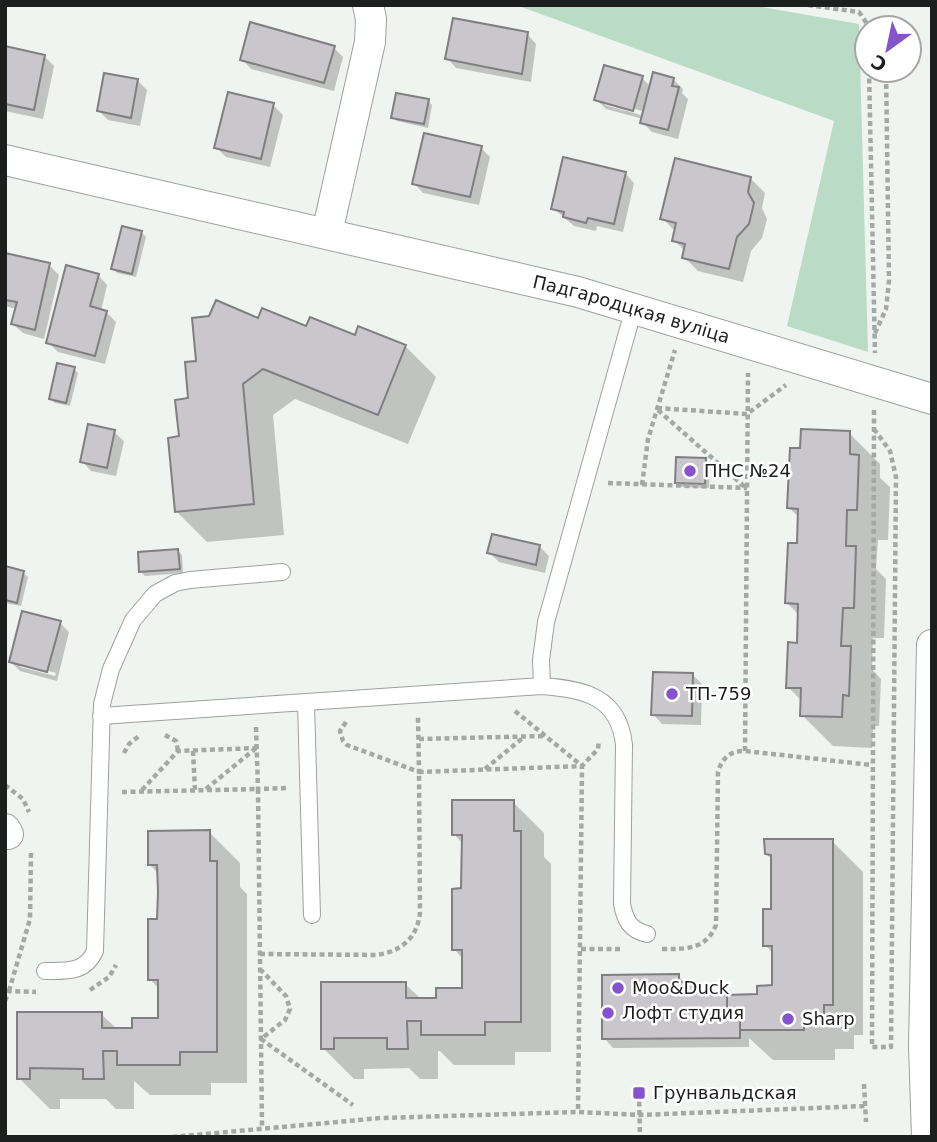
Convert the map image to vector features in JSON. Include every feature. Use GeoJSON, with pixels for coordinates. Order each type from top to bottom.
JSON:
{"type":"FeatureCollection","features":[{"type":"Feature","properties":{"kind":"street"},"geometry":{"type":"LineString","coordinates":[[327,233],[370,42],[371,19],[368,5]]}},
{"type":"Feature","properties":{"kind":"street","name":"Падгародцкая вуліца"},"geometry":{"type":"LineString","coordinates":[[5,160],[578,292],[932,399]]}},
{"type":"Feature","properties":{"kind":"street"},"geometry":{"type":"LineString","coordinates":[[927,1137],[923,1046],[932,645]]}},
{"type":"Feature","properties":{"kind":"lane"},"geometry":{"type":"LineString","coordinates":[[542,687],[541,660],[546,622],[634,308]]}},
{"type":"Feature","properties":{"kind":"lane"},"geometry":{"type":"LineString","coordinates":[[45,971],[76,970],[88,963],[95,951],[101,716],[104,692],[116,656],[133,620],[155,594],[175,583],[282,572]]}},
{"type":"Feature","properties":{"kind":"lane"},"geometry":{"type":"LineString","coordinates":[[101,716],[542,687],[566,688],[594,696],[614,712],[620,722],[624,744],[622,904],[630,925],[648,942]]}},
{"type":"Feature","properties":{"kind":"lane"},"geometry":{"type":"LineString","coordinates":[[306,703],[312,915]]}},
{"type":"Feature","properties":{"kind":"path"},"geometry":{"type":"LineString","coordinates":[[808,5],[859,12],[858,5]]}},
{"type":"Feature","properties":{"kind":"path"},"geometry":{"type":"LineString","coordinates":[[869,84],[875,381],[874,429],[872,1047],[891,1046],[895,477],[890,451],[874,429]]}},
{"type":"Feature","properties":{"kind":"path"},"geometry":{"type":"LineString","coordinates":[[874,334],[886,309],[889,281],[886,84]]}},
{"type":"Feature","properties":{"kind":"path"},"geometry":{"type":"LineString","coordinates":[[642,485],[645,456],[676,346]]}},
{"type":"Feature","properties":{"kind":"path"},"geometry":{"type":"LineString","coordinates":[[745,751],[748,368],[759,372]]}},
{"type":"Feature","properties":{"kind":"path"},"geometry":{"type":"LineString","coordinates":[[657,408],[747,414],[791,382],[780,378]]}},
{"type":"Feature","properties":{"kind":"path"},"geometry":{"type":"LineString","coordinates":[[657,408],[747,488]]}},
{"type":"Feature","properties":{"kind":"path"},"geometry":{"type":"LineString","coordinates":[[602,483],[747,488]]}},
{"type":"Feature","properties":{"kind":"path"},"geometry":{"type":"LineString","coordinates":[[255,705],[262,1127]]}},
{"type":"Feature","properties":{"kind":"path"},"geometry":{"type":"LineString","coordinates":[[501,712],[524,710]]}},
{"type":"Feature","properties":{"kind":"path"},"geometry":{"type":"LineString","coordinates":[[515,711],[582,766]]}},
{"type":"Feature","properties":{"kind":"path"},"geometry":{"type":"LineString","coordinates":[[260,954],[377,955],[396,951],[416,932],[420,913],[418,716],[405,717]]}},
{"type":"Feature","properties":{"kind":"path"},"geometry":{"type":"LineString","coordinates":[[350,721],[345,722],[340,731],[340,736],[347,744],[419,772],[582,766]]}},
{"type":"Feature","properties":{"kind":"path"},"geometry":{"type":"LineString","coordinates":[[578,1112],[582,766],[598,749],[600,739],[597,730]]}},
{"type":"Feature","properties":{"kind":"path"},"geometry":{"type":"LineString","coordinates":[[162,734],[176,741],[178,751]]}},
{"type":"Feature","properties":{"kind":"path"},"geometry":{"type":"LineString","coordinates":[[122,762],[129,744],[144,735]]}},
{"type":"Feature","properties":{"kind":"path"},"geometry":{"type":"LineString","coordinates":[[485,769],[525,736]]}},
{"type":"Feature","properties":{"kind":"path"},"geometry":{"type":"LineString","coordinates":[[419,739],[545,736]]}},
{"type":"Feature","properties":{"kind":"path"},"geometry":{"type":"LineString","coordinates":[[141,790],[178,751],[257,748]]}},
{"type":"Feature","properties":{"kind":"path"},"geometry":{"type":"LineString","coordinates":[[204,790],[257,748]]}},
{"type":"Feature","properties":{"kind":"path"},"geometry":{"type":"LineString","coordinates":[[193,751],[195,790]]}},
{"type":"Feature","properties":{"kind":"path"},"geometry":{"type":"LineString","coordinates":[[648,942],[696,947],[703,944],[713,932],[717,918],[718,772],[725,758],[731,753],[745,751],[873,765]]}},
{"type":"Feature","properties":{"kind":"path"},"geometry":{"type":"LineString","coordinates":[[122,782],[122,805]]}},
{"type":"Feature","properties":{"kind":"path"},"geometry":{"type":"LineString","coordinates":[[122,791],[308,787]]}},
{"type":"Feature","properties":{"kind":"path"},"geometry":{"type":"LineString","coordinates":[[5,1001],[30,919],[15,834]]}},
{"type":"Feature","properties":{"kind":"path"},"geometry":{"type":"LineString","coordinates":[[581,949],[635,949]]}},
{"type":"Feature","properties":{"kind":"path"},"geometry":{"type":"LineString","coordinates":[[79,992],[103,983],[117,961]]}},
{"type":"Feature","properties":{"kind":"path"},"geometry":{"type":"LineString","coordinates":[[260,969],[286,996],[290,1009],[285,1020],[261,1039]]}},
{"type":"Feature","properties":{"kind":"path"},"geometry":{"type":"LineString","coordinates":[[9,991],[45,992]]}},
{"type":"Feature","properties":{"kind":"path"},"geometry":{"type":"LineString","coordinates":[[261,1039],[353,1105]]}},
{"type":"Feature","properties":{"kind":"path"},"geometry":{"type":"LineString","coordinates":[[864,1084],[866,1122]]}},
{"type":"Feature","properties":{"kind":"path"},"geometry":{"type":"LineString","coordinates":[[639,1093],[640,1137]]}},
{"type":"Feature","properties":{"kind":"path"},"geometry":{"type":"LineString","coordinates":[[172,1137],[381,1118],[578,1112],[640,1115],[865,1106]]}},
{"type":"Feature","properties":{"kind":"green space"},"geometry":{"type":"Polygon","coordinates":[[[516,5],[751,5],[853,23],[853,84],[861,84],[868,352],[787,326],[834,121],[516,5]]]}},
{"type":"Feature","properties":{"kind":"building"},"geometry":{"type":"Polygon","coordinates":[[[453,18],[528,32],[522,74],[445,59],[453,18]]]}},
{"type":"Feature","properties":{"kind":"building"},"geometry":{"type":"Polygon","coordinates":[[[250,22],[335,46],[324,83],[240,60],[250,22]]]}},
{"type":"Feature","properties":{"kind":"building"},"geometry":{"type":"Polygon","coordinates":[[[5,46],[45,55],[34,110],[5,104],[5,46]]]}},
{"type":"Feature","properties":{"kind":"building"},"geometry":{"type":"Polygon","coordinates":[[[604,65],[643,76],[633,111],[594,100],[604,65]]]}},
{"type":"Feature","properties":{"kind":"building"},"geometry":{"type":"Polygon","coordinates":[[[653,72],[674,78],[672,86],[679,87],[668,130],[640,123],[653,72]]]}},
{"type":"Feature","properties":{"kind":"building"},"geometry":{"type":"Polygon","coordinates":[[[104,73],[138,79],[131,118],[97,111],[104,73]]]}},
{"type":"Feature","properties":{"kind":"building"},"geometry":{"type":"Polygon","coordinates":[[[228,92],[274,103],[261,159],[214,148],[228,92]]]}},
{"type":"Feature","properties":{"kind":"building"},"geometry":{"type":"Polygon","coordinates":[[[396,93],[429,99],[424,124],[391,118],[396,93]]]}},
{"type":"Feature","properties":{"kind":"building"},"geometry":{"type":"Polygon","coordinates":[[[424,133],[482,146],[470,197],[412,184],[424,133]]]}},
{"type":"Feature","properties":{"kind":"building"},"geometry":{"type":"Polygon","coordinates":[[[563,157],[626,172],[614,224],[588,218],[586,223],[563,217],[564,212],[551,209],[563,157]]]}},
{"type":"Feature","properties":{"kind":"building"},"geometry":{"type":"Polygon","coordinates":[[[675,158],[751,177],[748,192],[754,203],[749,224],[737,237],[729,269],[682,258],[685,244],[672,241],[676,223],[660,219],[675,158]]]}},
{"type":"Feature","properties":{"kind":"building"},"geometry":{"type":"Polygon","coordinates":[[[122,226],[142,231],[132,274],[111,269],[122,226]]]}},
{"type":"Feature","properties":{"kind":"building"},"geometry":{"type":"Polygon","coordinates":[[[5,253],[50,263],[35,330],[11,324],[17,302],[5,300],[5,253]]]}},
{"type":"Feature","properties":{"kind":"building"},"geometry":{"type":"Polygon","coordinates":[[[66,265],[99,274],[90,306],[107,311],[95,356],[46,343],[66,265]]]}},
{"type":"Feature","properties":{"kind":"building"},"geometry":{"type":"Polygon","coordinates":[[[216,300],[258,318],[262,308],[306,326],[310,317],[355,335],[358,326],[406,345],[378,415],[263,369],[243,384],[254,504],[175,512],[168,438],[179,436],[175,400],[188,398],[185,362],[196,361],[192,318],[209,316],[216,300]]]}},
{"type":"Feature","properties":{"kind":"building"},"geometry":{"type":"Polygon","coordinates":[[[57,363],[75,367],[66,403],[49,399],[57,363]]]}},
{"type":"Feature","properties":{"kind":"building"},"geometry":{"type":"Polygon","coordinates":[[[88,424],[115,430],[107,468],[80,462],[88,424]]]}},
{"type":"Feature","properties":{"kind":"building"},"geometry":{"type":"Polygon","coordinates":[[[801,429],[850,431],[850,454],[859,455],[857,510],[847,510],[846,546],[856,546],[854,608],[843,608],[841,646],[851,646],[849,696],[843,695],[842,717],[800,716],[801,688],[786,688],[788,642],[797,643],[798,604],[785,603],[788,543],[797,543],[798,509],[787,508],[790,448],[800,448],[801,429]]]}},
{"type":"Feature","properties":{"kind":"building","name":"ПНС №24"},"geometry":{"type":"Polygon","coordinates":[[[676,457],[706,458],[705,484],[675,483],[676,457]]]}},
{"type":"Feature","properties":{"kind":"building"},"geometry":{"type":"Polygon","coordinates":[[[492,534],[540,545],[536,565],[487,553],[492,534]]]}},
{"type":"Feature","properties":{"kind":"building"},"geometry":{"type":"Polygon","coordinates":[[[178,549],[180,569],[139,572],[138,552],[178,549]]]}},
{"type":"Feature","properties":{"kind":"building"},"geometry":{"type":"Polygon","coordinates":[[[5,566],[24,571],[17,603],[5,600],[5,566]]]}},
{"type":"Feature","properties":{"kind":"building"},"geometry":{"type":"Polygon","coordinates":[[[22,611],[61,621],[47,672],[9,662],[22,611]]]}},
{"type":"Feature","properties":{"kind":"building","name":"ТП-759"},"geometry":{"type":"Polygon","coordinates":[[[653,672],[693,673],[692,716],[651,715],[653,672]]]}},
{"type":"Feature","properties":{"kind":"building"},"geometry":{"type":"Polygon","coordinates":[[[452,800],[514,800],[514,831],[521,831],[521,1022],[485,1022],[485,1035],[421,1035],[421,1021],[407,1021],[408,1049],[387,1049],[387,1038],[334,1038],[334,1049],[321,1049],[321,982],[406,982],[406,998],[436,998],[436,988],[462,988],[462,950],[452,950],[452,889],[461,888],[462,835],[452,835],[452,800]]]}},
{"type":"Feature","properties":{"kind":"building"},"geometry":{"type":"Polygon","coordinates":[[[210,830],[210,861],[217,861],[217,1052],[180,1052],[180,1065],[117,1065],[117,1051],[103,1051],[104,1079],[83,1079],[83,1069],[30,1068],[30,1079],[17,1079],[17,1012],[102,1012],[102,1028],[132,1028],[132,1018],[158,1018],[158,980],[148,980],[148,919],[157,919],[158,892],[157,865],[148,865],[148,831],[210,830]]]}},
{"type":"Feature","properties":{"kind":"building"},"geometry":{"type":"Polygon","coordinates":[[[764,839],[833,839],[833,1005],[824,1005],[824,1018],[804,1019],[804,1030],[740,1030],[740,1019],[727,1019],[727,995],[757,994],[757,986],[772,985],[772,946],[763,946],[763,909],[771,909],[771,855],[765,854],[764,839]]]}},
{"type":"Feature","properties":{"kind":"building"},"geometry":{"type":"Polygon","coordinates":[[[679,974],[679,982],[701,983],[701,994],[727,995],[727,1019],[740,1019],[740,1038],[602,1039],[602,975],[679,974]]]}},
{"type":"Feature","properties":{"kind":"place","name":"ПНС №24"},"geometry":{"type":"Point","coordinates":[690,471]}},
{"type":"Feature","properties":{"kind":"place","name":"ТП-759"},"geometry":{"type":"Point","coordinates":[672,694]}},
{"type":"Feature","properties":{"kind":"place","name":"Моо&Duck"},"geometry":{"type":"Point","coordinates":[618,988]}},
{"type":"Feature","properties":{"kind":"place","name":"Лофт студия"},"geometry":{"type":"Point","coordinates":[608,1013]}},
{"type":"Feature","properties":{"kind":"place","name":"Sharp"},"geometry":{"type":"Point","coordinates":[788,1019]}},
{"type":"Feature","properties":{"kind":"place","name":"Грунвальдская"},"geometry":{"type":"Point","coordinates":[639,1093]}}]}
